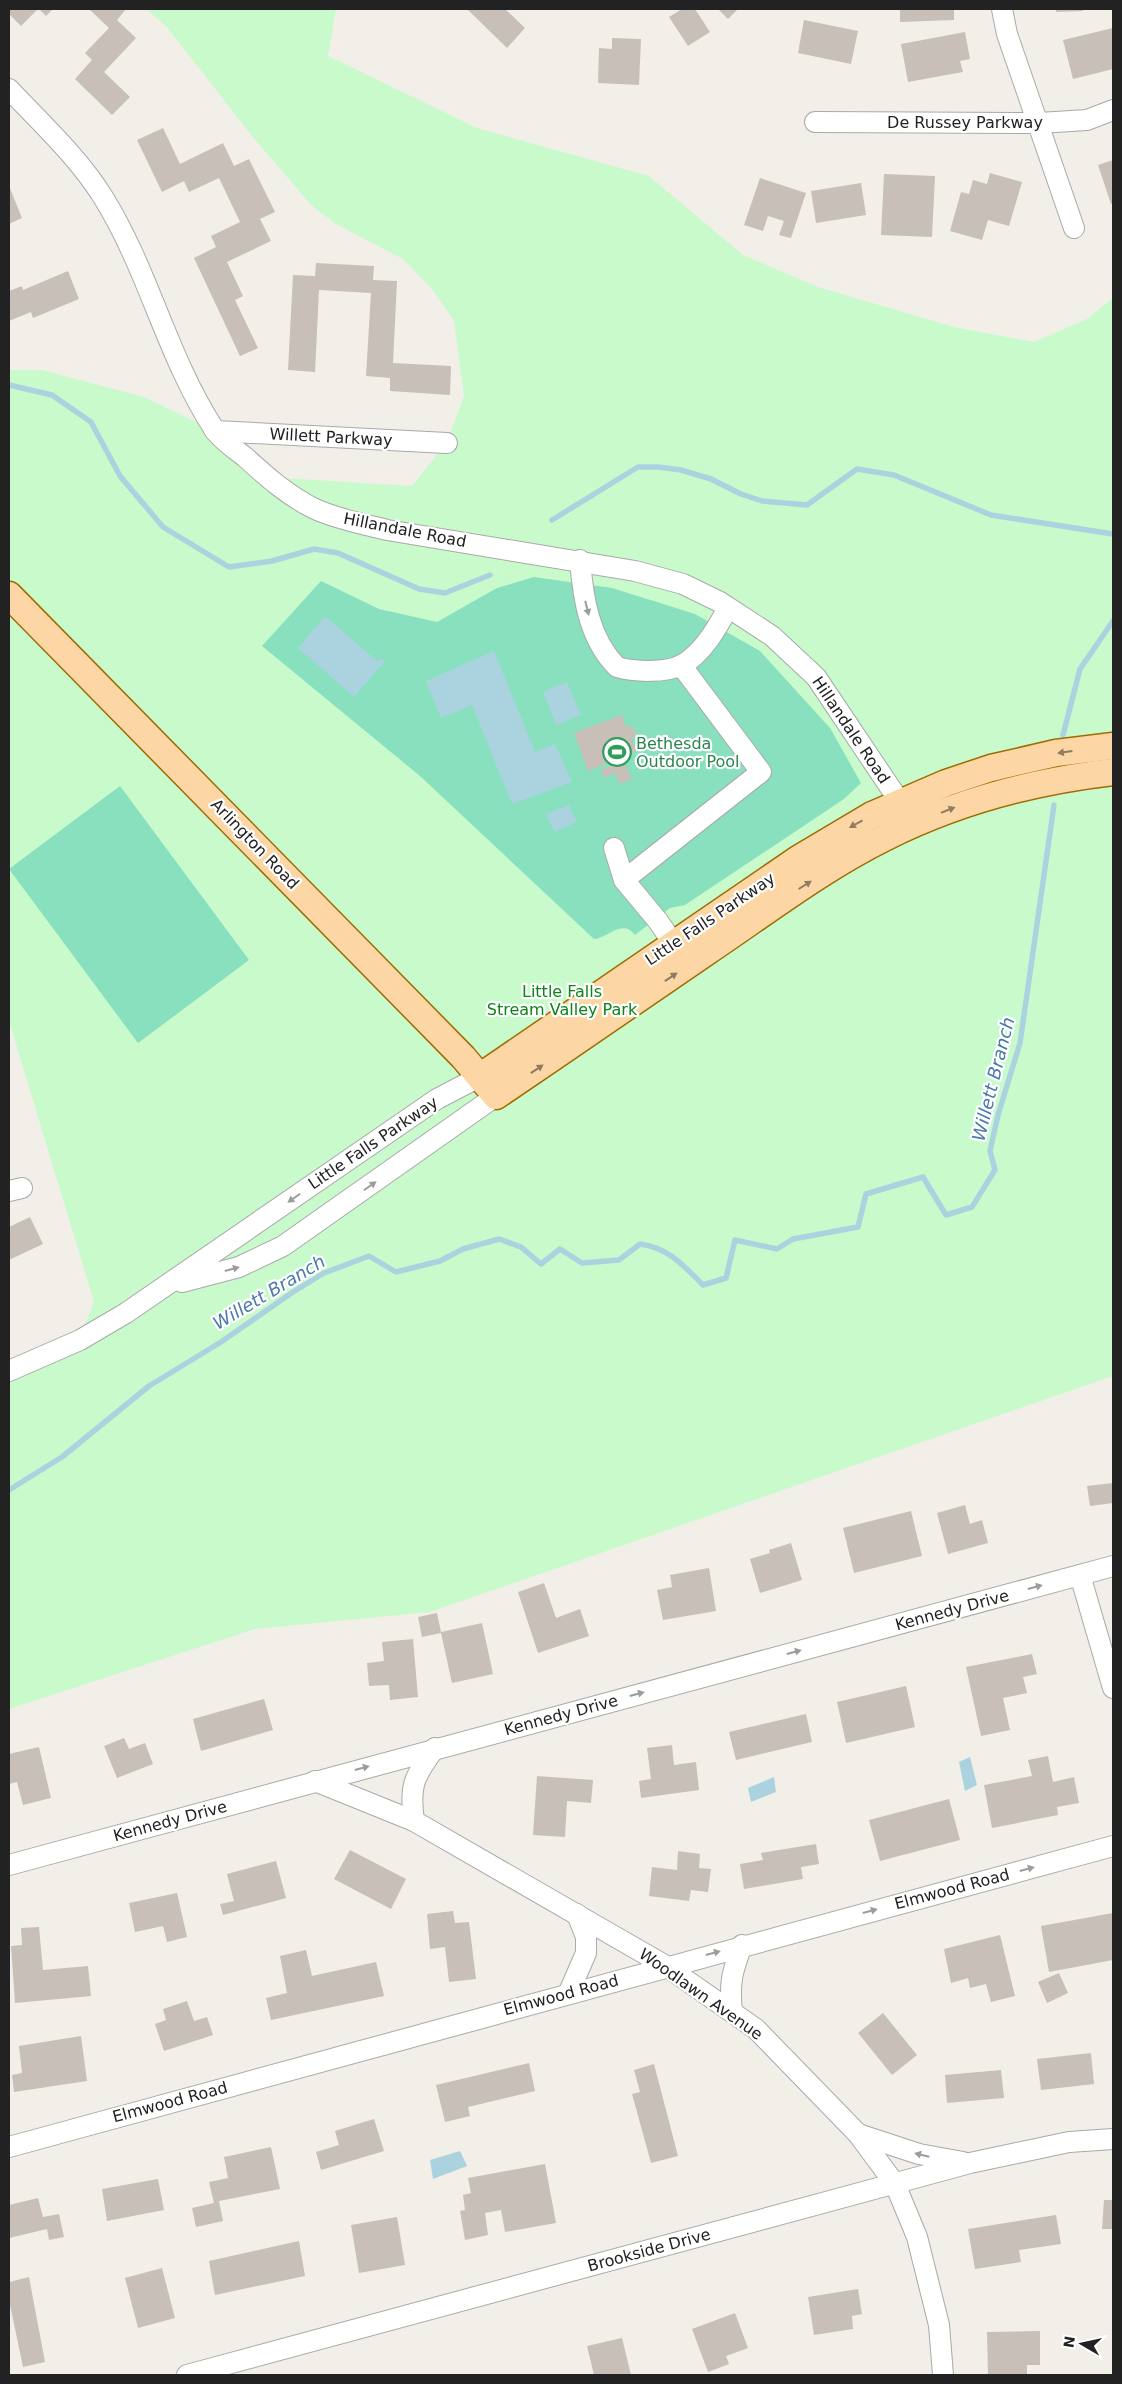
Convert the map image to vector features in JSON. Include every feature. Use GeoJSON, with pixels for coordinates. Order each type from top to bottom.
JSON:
{"type":"FeatureCollection","features":[{"type":"Feature","properties":{"kind":"main road","name":"Arlington Road"},"geometry":{"type":"LineString","coordinates":[[9,595],[489,1086]]}},
{"type":"Feature","properties":{"kind":"main road","name":"Little Falls Parkway"},"geometry":{"type":"LineString","coordinates":[[489,1086],[673,943],[834,836],[900,801],[946,782],[991,768],[1056,753],[1113,746]]}},
{"type":"Feature","properties":{"kind":"main road","name":"Little Falls Parkway"},"geometry":{"type":"LineString","coordinates":[[489,1086],[792,893],[885,837],[914,824],[1004,791],[1064,777],[1113,772]]}},
{"type":"Feature","properties":{"kind":"street"},"geometry":{"type":"LineString","coordinates":[[1002,9],[1007,34],[1074,228]]}},
{"type":"Feature","properties":{"kind":"street","name":"Hillandale Road"},"geometry":{"type":"LineString","coordinates":[[9,90],[64,147],[103,196],[136,257],[177,360],[215,431],[267,477],[292,496],[316,509],[387,530],[580,560],[635,571],[683,584],[728,608],[772,636],[816,677],[914,824]]}},
{"type":"Feature","properties":{"kind":"street","name":"De Russey Parkway"},"geometry":{"type":"LineString","coordinates":[[815,122],[1039,123],[1087,120],[1113,110]]}},
{"type":"Feature","properties":{"kind":"street","name":"Willett Parkway"},"geometry":{"type":"LineString","coordinates":[[215,431],[447,442]]}},
{"type":"Feature","properties":{"kind":"street"},"geometry":{"type":"LineString","coordinates":[[580,560],[583,591],[592,630],[608,659],[617,667],[631,672],[644,672],[681,665],[706,643],[728,608]]}},
{"type":"Feature","properties":{"kind":"street"},"geometry":{"type":"LineString","coordinates":[[624,880],[761,772],[681,665]]}},
{"type":"Feature","properties":{"kind":"street"},"geometry":{"type":"LineString","coordinates":[[614,848],[624,880],[658,921],[673,943]]}},
{"type":"Feature","properties":{"kind":"street","name":"Little Falls Parkway"},"geometry":{"type":"LineString","coordinates":[[168,1285],[239,1267],[283,1246],[489,1086]]}},
{"type":"Feature","properties":{"kind":"street","name":"Little Falls Parkway"},"geometry":{"type":"LineString","coordinates":[[9,1371],[80,1340],[168,1285],[437,1099],[489,1086]]}},
{"type":"Feature","properties":{"kind":"street","name":"Kennedy Drive"},"geometry":{"type":"LineString","coordinates":[[9,1866],[435,1748],[1113,1566]]}},
{"type":"Feature","properties":{"kind":"street"},"geometry":{"type":"LineString","coordinates":[[1080,1575],[1113,1688]]}},
{"type":"Feature","properties":{"kind":"street"},"geometry":{"type":"LineString","coordinates":[[414,1821],[411,1798],[415,1781],[421,1767],[435,1748]]}},
{"type":"Feature","properties":{"kind":"street","name":"Woodlawn Avenue"},"geometry":{"type":"LineString","coordinates":[[315,1781],[414,1821],[666,1966],[756,2029],[858,2134],[894,2184],[917,2237],[939,2325],[943,2375]]}},
{"type":"Feature","properties":{"kind":"street","name":"Elmwood Road"},"geometry":{"type":"LineString","coordinates":[[9,2146],[569,1992],[1113,1846]]}},
{"type":"Feature","properties":{"kind":"street"},"geometry":{"type":"LineString","coordinates":[[569,1992],[586,1954],[586,1937],[577,1914]]}},
{"type":"Feature","properties":{"kind":"street"},"geometry":{"type":"LineString","coordinates":[[732,2012],[729,1989],[742,1945]]}},
{"type":"Feature","properties":{"kind":"street"},"geometry":{"type":"LineString","coordinates":[[858,2134],[918,2154],[970,2163]]}},
{"type":"Feature","properties":{"kind":"street","name":"Brookside Drive"},"geometry":{"type":"LineString","coordinates":[[187,2375],[970,2163],[1069,2142],[1113,2139]]}},
{"type":"Feature","properties":{"kind":"green space","name":"Little Falls Stream Valley Park"},"geometry":{"type":"Polygon","coordinates":[[[146,9],[336,9],[328,56],[477,128],[649,176],[743,255],[818,287],[954,327],[1034,342],[1087,319],[1113,298],[1113,1376],[430,1612],[255,1629],[9,1709],[9,1368],[79,1340],[94,1302],[9,1021],[9,370],[42,370],[144,397],[215,431],[267,477],[412,486],[447,442],[464,396],[454,321],[432,289],[403,259],[336,224],[311,205],[252,136],[166,26],[146,9]]]}},
{"type":"Feature","properties":{"kind":"green space","name":"Bethesda Outdoor Pool"},"geometry":{"type":"Polygon","coordinates":[[[534,577],[612,588],[695,614],[760,651],[830,728],[861,783],[844,799],[685,905],[670,908],[635,935],[625,928],[594,939],[420,776],[262,646],[321,581],[379,609],[437,622],[497,588],[534,577]]]}},
{"type":"Feature","properties":{"kind":"green space"},"geometry":{"type":"Polygon","coordinates":[[[120,786],[249,960],[138,1043],[9,869],[120,786]]]}},
{"type":"Feature","properties":{"kind":"water"},"geometry":{"type":"Polygon","coordinates":[[[325,616],[377,661],[380,658],[385,661],[354,697],[298,648],[325,616]]]}},
{"type":"Feature","properties":{"kind":"water"},"geometry":{"type":"Polygon","coordinates":[[[494,651],[535,752],[555,744],[572,782],[512,804],[472,705],[441,718],[426,681],[494,651]]]}},
{"type":"Feature","properties":{"kind":"water"},"geometry":{"type":"Polygon","coordinates":[[[567,682],[581,715],[556,725],[543,692],[567,682]]]}},
{"type":"Feature","properties":{"kind":"water"},"geometry":{"type":"Polygon","coordinates":[[[569,805],[577,822],[554,832],[546,814],[569,805]]]}},
{"type":"Feature","properties":{"kind":"water"},"geometry":{"type":"Polygon","coordinates":[[[970,1757],[977,1785],[965,1791],[959,1762],[970,1757]]]}},
{"type":"Feature","properties":{"kind":"water"},"geometry":{"type":"Polygon","coordinates":[[[774,1777],[776,1792],[751,1802],[748,1788],[774,1777]]]}},
{"type":"Feature","properties":{"kind":"water"},"geometry":{"type":"Polygon","coordinates":[[[460,2151],[467,2166],[433,2179],[430,2160],[460,2151]]]}},
{"type":"Feature","properties":{"kind":"building"},"geometry":{"type":"Polygon","coordinates":[[[9,9],[38,9],[21,26],[9,14],[9,9]]]}},
{"type":"Feature","properties":{"kind":"building"},"geometry":{"type":"Polygon","coordinates":[[[39,9],[53,9],[46,16],[39,9]]]}},
{"type":"Feature","properties":{"kind":"building"},"geometry":{"type":"Polygon","coordinates":[[[89,9],[126,9],[117,20],[136,38],[104,72],[130,97],[112,115],[75,79],[92,60],[85,53],[109,28],[89,9]]]}},
{"type":"Feature","properties":{"kind":"building"},"geometry":{"type":"Polygon","coordinates":[[[467,9],[505,9],[525,28],[507,48],[467,9]]]}},
{"type":"Feature","properties":{"kind":"building"},"geometry":{"type":"Polygon","coordinates":[[[682,9],[695,9],[710,32],[688,46],[669,17],[682,9]]]}},
{"type":"Feature","properties":{"kind":"building"},"geometry":{"type":"Polygon","coordinates":[[[718,9],[738,9],[728,19],[718,9]]]}},
{"type":"Feature","properties":{"kind":"building"},"geometry":{"type":"Polygon","coordinates":[[[900,9],[954,9],[954,20],[900,22],[900,9]]]}},
{"type":"Feature","properties":{"kind":"building"},"geometry":{"type":"Polygon","coordinates":[[[1056,9],[1083,9],[1083,11],[1056,12],[1056,9]]]}},
{"type":"Feature","properties":{"kind":"building"},"geometry":{"type":"Polygon","coordinates":[[[804,20],[858,31],[851,64],[798,53],[804,20]]]}},
{"type":"Feature","properties":{"kind":"building"},"geometry":{"type":"Polygon","coordinates":[[[1113,28],[1113,69],[1073,79],[1063,40],[1113,28]]]}},
{"type":"Feature","properties":{"kind":"building"},"geometry":{"type":"Polygon","coordinates":[[[965,32],[970,59],[960,61],[963,72],[908,82],[901,44],[965,32]]]}},
{"type":"Feature","properties":{"kind":"building"},"geometry":{"type":"Polygon","coordinates":[[[612,38],[641,39],[639,85],[598,83],[599,48],[612,49],[612,38]]]}},
{"type":"Feature","properties":{"kind":"building"},"geometry":{"type":"Polygon","coordinates":[[[163,128],[180,164],[223,143],[234,166],[249,159],[275,212],[260,219],[271,241],[227,262],[243,296],[235,300],[258,348],[240,356],[194,258],[216,247],[211,236],[240,222],[219,178],[189,192],[184,181],[162,192],[137,140],[163,128]]]}},
{"type":"Feature","properties":{"kind":"building"},"geometry":{"type":"Polygon","coordinates":[[[1113,160],[1113,203],[1111,204],[1098,165],[1113,160]]]}},
{"type":"Feature","properties":{"kind":"building"},"geometry":{"type":"Polygon","coordinates":[[[990,173],[1022,182],[1009,226],[988,220],[982,240],[950,231],[961,192],[969,194],[973,180],[987,184],[990,173]]]}},
{"type":"Feature","properties":{"kind":"building"},"geometry":{"type":"Polygon","coordinates":[[[884,174],[935,176],[932,237],[881,235],[884,174]]]}},
{"type":"Feature","properties":{"kind":"building"},"geometry":{"type":"Polygon","coordinates":[[[760,178],[806,193],[791,238],[779,235],[784,221],[768,216],[763,231],[744,225],[760,178]]]}},
{"type":"Feature","properties":{"kind":"building"},"geometry":{"type":"Polygon","coordinates":[[[861,183],[866,215],[816,223],[811,191],[861,183]]]}},
{"type":"Feature","properties":{"kind":"building"},"geometry":{"type":"Polygon","coordinates":[[[9,186],[22,218],[9,224],[9,186]]]}},
{"type":"Feature","properties":{"kind":"building"},"geometry":{"type":"Polygon","coordinates":[[[316,263],[374,266],[373,280],[397,281],[393,363],[451,366],[450,395],[390,391],[390,378],[366,376],[371,293],[319,290],[315,372],[288,370],[293,275],[315,276],[316,263]]]}},
{"type":"Feature","properties":{"kind":"building"},"geometry":{"type":"Polygon","coordinates":[[[68,271],[79,299],[33,318],[31,312],[9,321],[9,291],[22,286],[23,290],[68,271]]]}},
{"type":"Feature","properties":{"kind":"building"},"geometry":{"type":"Polygon","coordinates":[[[622,715],[626,727],[632,726],[637,736],[631,738],[637,751],[588,771],[574,733],[622,715]]]}},
{"type":"Feature","properties":{"kind":"building"},"geometry":{"type":"Polygon","coordinates":[[[623,760],[632,779],[620,784],[615,773],[604,778],[601,770],[623,760]]]}},
{"type":"Feature","properties":{"kind":"building"},"geometry":{"type":"Polygon","coordinates":[[[30,1217],[43,1244],[9,1260],[9,1227],[30,1217]]]}},
{"type":"Feature","properties":{"kind":"building"},"geometry":{"type":"Polygon","coordinates":[[[1113,1483],[1113,1503],[1090,1506],[1087,1486],[1113,1483]]]}},
{"type":"Feature","properties":{"kind":"building"},"geometry":{"type":"Polygon","coordinates":[[[965,1505],[970,1524],[982,1520],[988,1543],[948,1554],[937,1513],[965,1505]]]}},
{"type":"Feature","properties":{"kind":"building"},"geometry":{"type":"Polygon","coordinates":[[[911,1511],[922,1556],[854,1573],[843,1528],[911,1511]]]}},
{"type":"Feature","properties":{"kind":"building"},"geometry":{"type":"Polygon","coordinates":[[[791,1543],[802,1580],[760,1593],[750,1559],[770,1553],[769,1550],[791,1543]]]}},
{"type":"Feature","properties":{"kind":"building"},"geometry":{"type":"Polygon","coordinates":[[[709,1568],[716,1611],[663,1620],[657,1590],[672,1587],[670,1575],[709,1568]]]}},
{"type":"Feature","properties":{"kind":"building"},"geometry":{"type":"Polygon","coordinates":[[[544,1583],[556,1618],[580,1609],[589,1636],[538,1653],[518,1592],[544,1583]]]}},
{"type":"Feature","properties":{"kind":"building"},"geometry":{"type":"Polygon","coordinates":[[[437,1613],[441,1632],[482,1623],[493,1674],[452,1683],[441,1633],[422,1637],[418,1617],[437,1613]]]}},
{"type":"Feature","properties":{"kind":"building"},"geometry":{"type":"Polygon","coordinates":[[[413,1639],[418,1697],[390,1700],[389,1685],[369,1686],[367,1663],[384,1661],[382,1642],[413,1639]]]}},
{"type":"Feature","properties":{"kind":"building"},"geometry":{"type":"Polygon","coordinates":[[[1032,1654],[1037,1674],[1023,1677],[1027,1693],[1003,1698],[1010,1730],[981,1736],[966,1667],[1032,1654]]]}},
{"type":"Feature","properties":{"kind":"building"},"geometry":{"type":"Polygon","coordinates":[[[906,1686],[915,1727],[846,1743],[837,1702],[906,1686]]]}},
{"type":"Feature","properties":{"kind":"building"},"geometry":{"type":"Polygon","coordinates":[[[264,1699],[273,1730],[201,1751],[193,1719],[264,1699]]]}},
{"type":"Feature","properties":{"kind":"building"},"geometry":{"type":"Polygon","coordinates":[[[806,1714],[812,1742],[736,1760],[729,1732],[806,1714]]]}},
{"type":"Feature","properties":{"kind":"building"},"geometry":{"type":"Polygon","coordinates":[[[124,1738],[129,1749],[145,1743],[153,1764],[117,1778],[104,1746],[124,1738]]]}},
{"type":"Feature","properties":{"kind":"building"},"geometry":{"type":"Polygon","coordinates":[[[672,1745],[674,1765],[696,1762],[699,1790],[641,1798],[639,1781],[651,1779],[647,1748],[672,1745]]]}},
{"type":"Feature","properties":{"kind":"building"},"geometry":{"type":"Polygon","coordinates":[[[39,1747],[51,1798],[23,1805],[17,1782],[9,1784],[9,1754],[39,1747]]]}},
{"type":"Feature","properties":{"kind":"building"},"geometry":{"type":"Polygon","coordinates":[[[1048,1756],[1053,1782],[1074,1777],[1079,1803],[1057,1807],[1058,1815],[992,1828],[984,1785],[1032,1776],[1028,1760],[1048,1756]]]}},
{"type":"Feature","properties":{"kind":"building"},"geometry":{"type":"Polygon","coordinates":[[[537,1776],[593,1780],[591,1803],[567,1801],[565,1837],[533,1835],[537,1776]]]}},
{"type":"Feature","properties":{"kind":"building"},"geometry":{"type":"Polygon","coordinates":[[[949,1799],[960,1840],[880,1861],[869,1820],[949,1799]]]}},
{"type":"Feature","properties":{"kind":"building"},"geometry":{"type":"Polygon","coordinates":[[[816,1844],[819,1864],[801,1867],[803,1879],[744,1889],[740,1864],[763,1860],[761,1853],[816,1844]]]}},
{"type":"Feature","properties":{"kind":"building"},"geometry":{"type":"Polygon","coordinates":[[[350,1850],[406,1879],[391,1909],[334,1879],[350,1850]]]}},
{"type":"Feature","properties":{"kind":"building"},"geometry":{"type":"Polygon","coordinates":[[[678,1851],[700,1854],[699,1868],[711,1869],[708,1892],[691,1890],[689,1901],[649,1896],[652,1867],[677,1870],[678,1851]]]}},
{"type":"Feature","properties":{"kind":"building"},"geometry":{"type":"Polygon","coordinates":[[[276,1861],[286,1898],[223,1915],[220,1904],[234,1901],[227,1874],[276,1861]]]}},
{"type":"Feature","properties":{"kind":"building"},"geometry":{"type":"Polygon","coordinates":[[[177,1893],[187,1937],[167,1942],[163,1926],[135,1932],[129,1903],[177,1893]]]}},
{"type":"Feature","properties":{"kind":"building"},"geometry":{"type":"Polygon","coordinates":[[[453,1911],[455,1923],[469,1922],[476,1979],[449,1982],[445,1947],[430,1949],[427,1914],[453,1911]]]}},
{"type":"Feature","properties":{"kind":"building"},"geometry":{"type":"Polygon","coordinates":[[[1113,1913],[1113,1960],[1049,1972],[1041,1926],[1113,1913]]]}},
{"type":"Feature","properties":{"kind":"building"},"geometry":{"type":"Polygon","coordinates":[[[39,1927],[43,1970],[88,1966],[91,1996],[15,2003],[11,1946],[22,1945],[21,1928],[39,1927]]]}},
{"type":"Feature","properties":{"kind":"building"},"geometry":{"type":"Polygon","coordinates":[[[1000,1935],[1015,1996],[991,2002],[986,1984],[970,1988],[968,1978],[951,1983],[944,1949],[1000,1935]]]}},
{"type":"Feature","properties":{"kind":"building"},"geometry":{"type":"Polygon","coordinates":[[[306,1950],[312,1976],[376,1962],[384,1996],[271,2020],[266,1998],[287,1993],[280,1956],[306,1950]]]}},
{"type":"Feature","properties":{"kind":"building"},"geometry":{"type":"Polygon","coordinates":[[[1059,1973],[1068,1993],[1047,2003],[1038,1982],[1059,1973]]]}},
{"type":"Feature","properties":{"kind":"building"},"geometry":{"type":"Polygon","coordinates":[[[187,2001],[194,2021],[207,2017],[213,2035],[164,2051],[155,2024],[166,2020],[163,2009],[187,2001]]]}},
{"type":"Feature","properties":{"kind":"building"},"geometry":{"type":"Polygon","coordinates":[[[883,2013],[917,2055],[892,2075],[858,2033],[883,2013]]]}},
{"type":"Feature","properties":{"kind":"building"},"geometry":{"type":"Polygon","coordinates":[[[81,2036],[87,2081],[14,2092],[12,2075],[22,2073],[19,2046],[81,2036]]]}},
{"type":"Feature","properties":{"kind":"building"},"geometry":{"type":"Polygon","coordinates":[[[1091,2053],[1094,2084],[1041,2090],[1037,2059],[1091,2053]]]}},
{"type":"Feature","properties":{"kind":"building"},"geometry":{"type":"Polygon","coordinates":[[[529,2063],[535,2091],[468,2107],[470,2116],[445,2122],[436,2085],[529,2063]]]}},
{"type":"Feature","properties":{"kind":"building"},"geometry":{"type":"Polygon","coordinates":[[[654,2064],[678,2156],[651,2163],[632,2094],[640,2092],[634,2070],[654,2064]]]}},
{"type":"Feature","properties":{"kind":"building"},"geometry":{"type":"Polygon","coordinates":[[[1001,2070],[1004,2098],[947,2103],[945,2075],[1001,2070]]]}},
{"type":"Feature","properties":{"kind":"building"},"geometry":{"type":"Polygon","coordinates":[[[374,2119],[384,2151],[321,2170],[316,2152],[339,2145],[335,2131],[374,2119]]]}},
{"type":"Feature","properties":{"kind":"building"},"geometry":{"type":"Polygon","coordinates":[[[271,2147],[280,2189],[219,2201],[223,2221],[196,2227],[192,2208],[214,2203],[209,2182],[228,2178],[224,2157],[271,2147]]]}},
{"type":"Feature","properties":{"kind":"building"},"geometry":{"type":"Polygon","coordinates":[[[545,2164],[556,2223],[505,2232],[501,2210],[485,2213],[488,2235],[465,2240],[460,2211],[465,2210],[463,2195],[471,2193],[468,2178],[545,2164]]]}},
{"type":"Feature","properties":{"kind":"building"},"geometry":{"type":"Polygon","coordinates":[[[158,2179],[164,2210],[107,2221],[102,2189],[158,2179]]]}},
{"type":"Feature","properties":{"kind":"building"},"geometry":{"type":"Polygon","coordinates":[[[38,2198],[43,2217],[59,2214],[64,2237],[49,2240],[47,2229],[9,2238],[9,2205],[38,2198]]]}},
{"type":"Feature","properties":{"kind":"building"},"geometry":{"type":"Polygon","coordinates":[[[1104,2200],[1113,2200],[1113,2229],[1102,2229],[1104,2200]]]}},
{"type":"Feature","properties":{"kind":"building"},"geometry":{"type":"Polygon","coordinates":[[[1056,2215],[1061,2244],[1019,2250],[1021,2262],[975,2269],[968,2229],[1056,2215]]]}},
{"type":"Feature","properties":{"kind":"building"},"geometry":{"type":"Polygon","coordinates":[[[397,2217],[405,2265],[359,2273],[351,2225],[397,2217]]]}},
{"type":"Feature","properties":{"kind":"building"},"geometry":{"type":"Polygon","coordinates":[[[299,2241],[305,2276],[215,2295],[209,2261],[299,2241]]]}},
{"type":"Feature","properties":{"kind":"building"},"geometry":{"type":"Polygon","coordinates":[[[162,2268],[175,2318],[138,2328],[125,2278],[162,2268]]]}},
{"type":"Feature","properties":{"kind":"building"},"geometry":{"type":"Polygon","coordinates":[[[29,2277],[45,2362],[23,2367],[9,2300],[9,2282],[29,2277]]]}},
{"type":"Feature","properties":{"kind":"building"},"geometry":{"type":"Polygon","coordinates":[[[858,2289],[862,2314],[852,2316],[853,2329],[814,2335],[808,2297],[858,2289]]]}},
{"type":"Feature","properties":{"kind":"building"},"geometry":{"type":"Polygon","coordinates":[[[735,2313],[748,2348],[726,2356],[729,2364],[708,2372],[692,2329],[735,2313]]]}},
{"type":"Feature","properties":{"kind":"building"},"geometry":{"type":"Polygon","coordinates":[[[1040,2331],[1040,2365],[1027,2365],[1027,2375],[988,2375],[987,2332],[1040,2331]]]}},
{"type":"Feature","properties":{"kind":"building"},"geometry":{"type":"Polygon","coordinates":[[[622,2338],[631,2375],[594,2375],[587,2346],[622,2338]]]}},
{"type":"Feature","properties":{"kind":"waterway"},"geometry":{"type":"LineString","coordinates":[[9,385],[52,395],[91,422],[120,476],[163,527],[229,567],[272,561],[314,549],[338,553],[419,589],[445,593],[490,575]]}},
{"type":"Feature","properties":{"kind":"waterway"},"geometry":{"type":"LineString","coordinates":[[552,520],[638,467],[681,470],[711,479],[741,494],[762,501],[807,505],[857,469],[894,475],[991,515],[1113,534]]}},
{"type":"Feature","properties":{"kind":"waterway","name":"Willett Branch"},"geometry":{"type":"LineString","coordinates":[[1063,735],[1080,669],[1113,621]]}},
{"type":"Feature","properties":{"kind":"waterway","name":"Willett Branch"},"geometry":{"type":"LineString","coordinates":[[9,1490],[62,1457],[149,1386],[221,1342],[293,1292],[324,1273],[369,1256],[396,1272],[440,1261],[463,1249],[499,1239],[521,1247],[541,1264],[560,1249],[582,1263],[619,1260],[640,1244],[659,1249],[675,1258],[703,1285],[726,1278],[735,1240],[777,1249],[793,1239],[858,1227],[866,1194],[923,1177],[946,1215],[972,1207],[995,1170],[990,1151],[998,1115],[1020,1043],[1054,805]]}},
{"type":"Feature","properties":{"kind":"place","name":"Bethesda Outdoor Pool"},"geometry":{"type":"Point","coordinates":[617,752]}}]}
